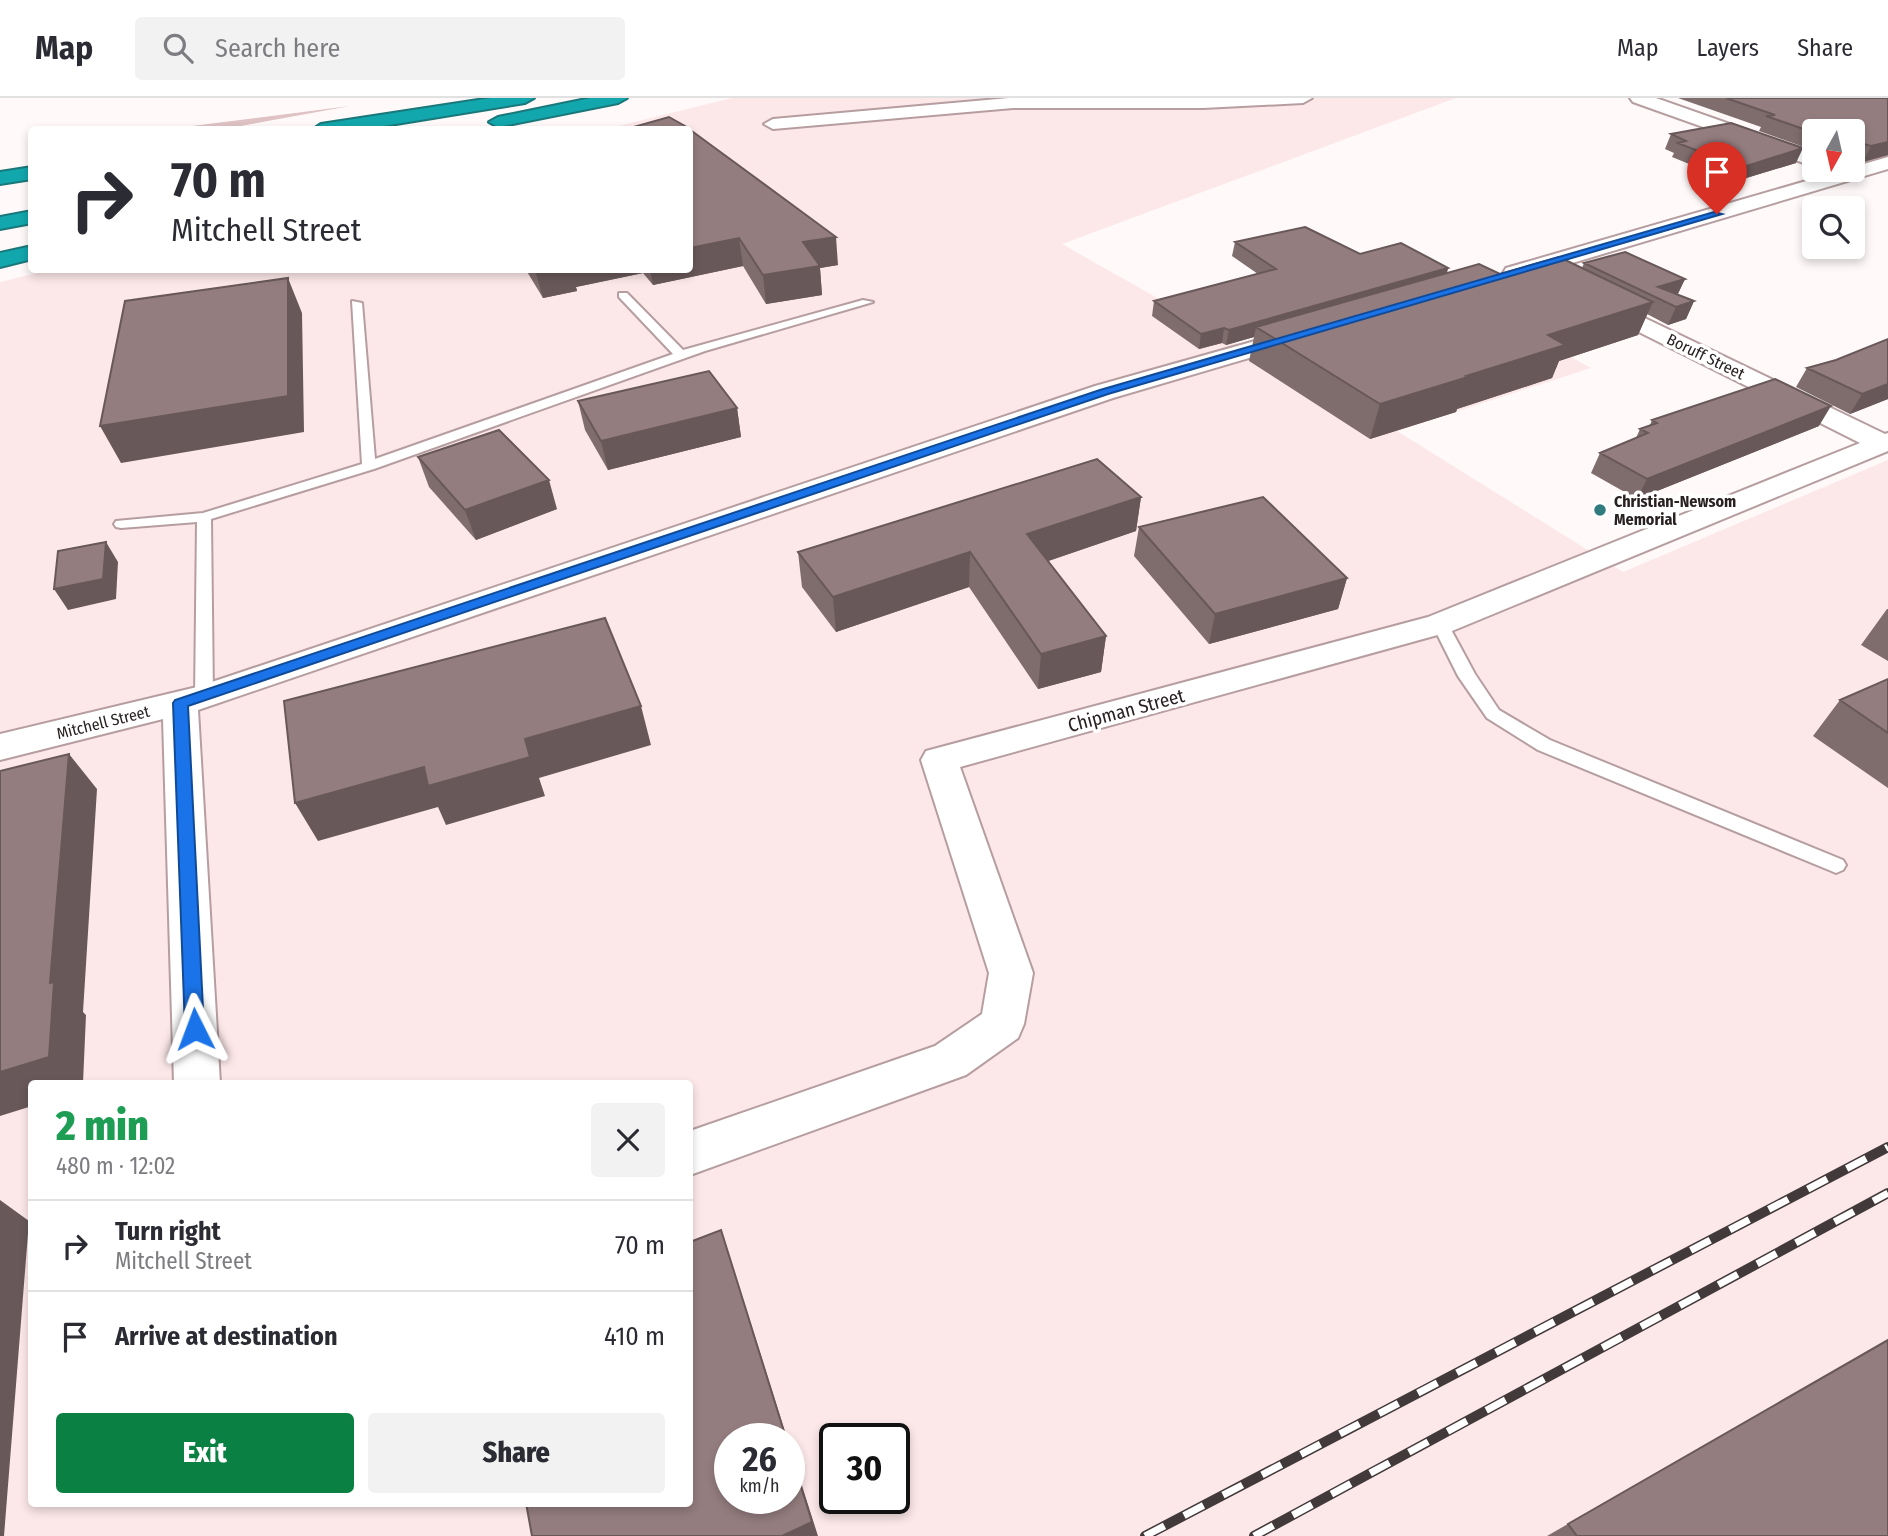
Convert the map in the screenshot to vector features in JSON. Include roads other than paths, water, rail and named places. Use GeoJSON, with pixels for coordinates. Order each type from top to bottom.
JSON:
{"type":"FeatureCollection","features":[{"type":"Feature","properties":{"kind":"highway"},"geometry":{"type":"LineString","coordinates":[[347,126],[526,98]]}},
{"type":"Feature","properties":{"kind":"highway"},"geometry":{"type":"LineString","coordinates":[[388,126],[526,98]]}},
{"type":"Feature","properties":{"kind":"highway"},"geometry":{"type":"LineString","coordinates":[[481,126],[626,100]]}},
{"type":"Feature","properties":{"kind":"highway"},"geometry":{"type":"LineString","coordinates":[[530,126],[626,100]]}},
{"type":"Feature","properties":{"kind":"highway"},"geometry":{"type":"LineString","coordinates":[[0,178],[28,174]]}},
{"type":"Feature","properties":{"kind":"highway"},"geometry":{"type":"LineString","coordinates":[[0,199],[28,194]]}},
{"type":"Feature","properties":{"kind":"highway"},"geometry":{"type":"LineString","coordinates":[[0,223],[28,218]]}},
{"type":"Feature","properties":{"kind":"highway"},"geometry":{"type":"LineString","coordinates":[[0,260],[28,253]]}},
{"type":"Feature","properties":{"kind":"street"},"geometry":{"type":"LineString","coordinates":[[773,124],[1013,103],[1303,98]]}},
{"type":"Feature","properties":{"kind":"street"},"geometry":{"type":"LineString","coordinates":[[1639,98],[1802,156]]}},
{"type":"Feature","properties":{"kind":"street"},"geometry":{"type":"LineString","coordinates":[[1866,168],[1888,163]]}},
{"type":"Feature","properties":{"kind":"street"},"geometry":{"type":"LineString","coordinates":[[1866,179],[1888,187]]}},
{"type":"Feature","properties":{"kind":"street"},"geometry":{"type":"LineString","coordinates":[[1489,280],[1812,182]]}},
{"type":"Feature","properties":{"kind":"street","name":"Boruff Street"},"geometry":{"type":"LineString","coordinates":[[1529,268],[1885,442]]}},
{"type":"Feature","properties":{"kind":"street","name":"Mitchell Street"},"geometry":{"type":"LineString","coordinates":[[0,747],[192,700],[1104,392],[1330,326]]}},
{"type":"Feature","properties":{"kind":"street","name":"Chipman Street"},"geometry":{"type":"LineString","coordinates":[[693,1152],[950,1061],[1002,1024],[1011,973],[939,760],[1440,624],[1885,442]]}},
{"type":"Feature","properties":{"kind":"street"},"geometry":{"type":"LineString","coordinates":[[192,700],[197,1080]]}},
{"type":"Feature","properties":{"kind":"lane"},"geometry":{"type":"LineString","coordinates":[[623,295],[681,355]]}},
{"type":"Feature","properties":{"kind":"lane"},"geometry":{"type":"LineString","coordinates":[[121,524],[204,517],[369,466],[681,355],[867,302]]}},
{"type":"Feature","properties":{"kind":"lane"},"geometry":{"type":"LineString","coordinates":[[356,303],[369,466]]}},
{"type":"Feature","properties":{"kind":"lane"},"geometry":{"type":"LineString","coordinates":[[192,700],[204,517]]}},
{"type":"Feature","properties":{"kind":"lane"},"geometry":{"type":"LineString","coordinates":[[1440,624],[1467,676],[1493,714],[1534,739],[1836,865]]}},
{"type":"Feature","properties":{"kind":"railway"},"geometry":{"type":"LineString","coordinates":[[1145,1536],[1888,1147]]}},
{"type":"Feature","properties":{"kind":"railway"},"geometry":{"type":"LineString","coordinates":[[1254,1536],[1888,1193]]}},
{"type":"Feature","properties":{"kind":"place","name":"Christian-Newsom Memorial"},"geometry":{"type":"Point","coordinates":[1600,510]}}]}
